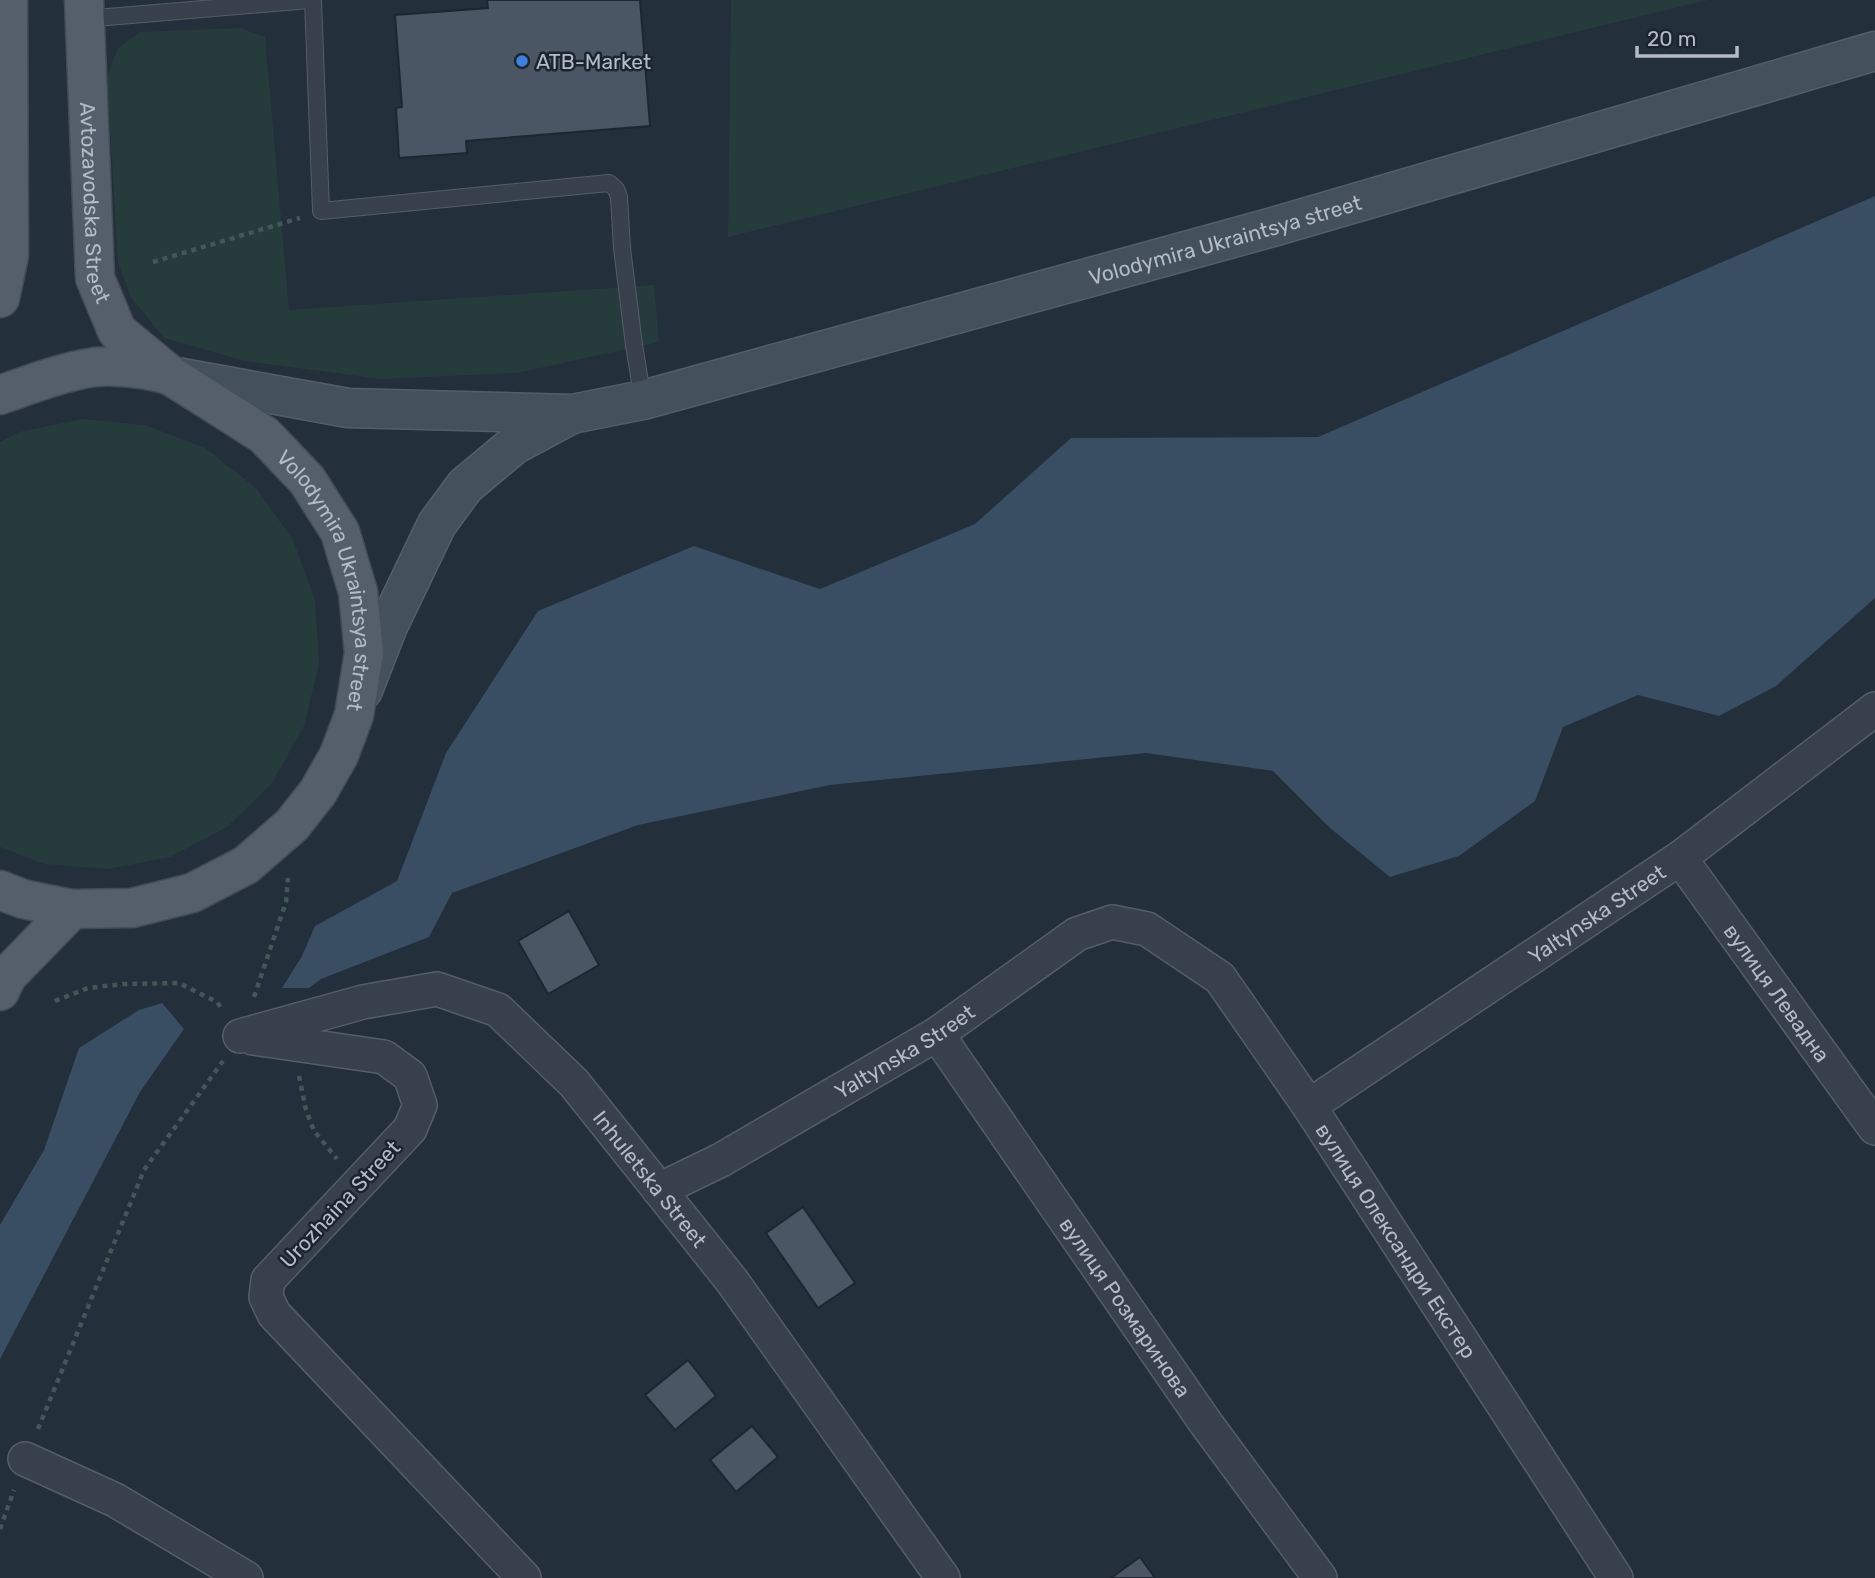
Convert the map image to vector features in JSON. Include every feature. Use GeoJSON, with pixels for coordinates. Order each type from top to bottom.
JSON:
{"type":"FeatureCollection","features":[{"type":"Feature","properties":{"kind":"main road"},"geometry":{"type":"LineString","coordinates":[[0,298],[9,256],[8,0]]}},
{"type":"Feature","properties":{"kind":"main road","name":"Avtozavodska Street"},"geometry":{"type":"LineString","coordinates":[[84,10],[96,278],[117,331],[170,376]]}},
{"type":"Feature","properties":{"kind":"main road","name":"Volodymira Ukraintsya street"},"geometry":{"type":"LineString","coordinates":[[0,395],[43,380],[96,367],[153,370],[170,376],[348,408],[572,414],[643,400],[1273,227],[1875,51]]}},
{"type":"Feature","properties":{"kind":"main road","name":"Volodymira Ukraintsya street"},"geometry":{"type":"LineString","coordinates":[[170,376],[264,435],[307,480],[340,533],[358,592],[363,641],[354,715]]}},
{"type":"Feature","properties":{"kind":"main road","name":"Volodymira Ukraintsya street"},"geometry":{"type":"LineString","coordinates":[[354,715],[388,626],[436,524],[466,486],[514,445],[572,414]]}},
{"type":"Feature","properties":{"kind":"main road"},"geometry":{"type":"LineString","coordinates":[[0,890],[23,899],[72,909],[132,908],[192,893],[246,864],[292,825],[318,792],[334,764],[354,715]]}},
{"type":"Feature","properties":{"kind":"main road"},"geometry":{"type":"LineString","coordinates":[[0,991],[7,976],[72,909]]}},
{"type":"Feature","properties":{"kind":"street","name":"Yaltynska Street"},"geometry":{"type":"LineString","coordinates":[[1309,1106],[1680,858],[1875,709]]}},
{"type":"Feature","properties":{"kind":"street","name":"вулиця Левадна"},"geometry":{"type":"LineString","coordinates":[[1680,858],[1875,1128]]}},
{"type":"Feature","properties":{"kind":"street","name":"Yaltynska Street"},"geometry":{"type":"LineString","coordinates":[[659,1190],[721,1160],[937,1034],[1077,934],[1112,922],[1147,929]]}},
{"type":"Feature","properties":{"kind":"street","name":"вулиця Олександри Екстер"},"geometry":{"type":"LineString","coordinates":[[1147,929],[1220,978],[1309,1106],[1616,1578]]}},
{"type":"Feature","properties":{"kind":"street","name":"Inhuletska Street"},"geometry":{"type":"LineString","coordinates":[[240,1036],[363,1002],[437,989],[498,1010],[574,1083],[732,1281],[943,1578]]}},
{"type":"Feature","properties":{"kind":"street","name":"вулиця Розмаринова"},"geometry":{"type":"LineString","coordinates":[[937,1034],[1205,1422],[1320,1578]]}},
{"type":"Feature","properties":{"kind":"street","name":"Urozhaina Street"},"geometry":{"type":"LineString","coordinates":[[240,1036],[384,1057],[410,1076],[420,1105],[410,1129],[268,1280],[266,1297],[274,1314],[524,1578]]}},
{"type":"Feature","properties":{"kind":"street"},"geometry":{"type":"LineString","coordinates":[[25,1459],[115,1500],[246,1578]]}},
{"type":"Feature","properties":{"kind":"lane"},"geometry":{"type":"LineString","coordinates":[[84,10],[312,0],[321,211],[609,183],[616,189],[619,197],[622,248],[643,400]]}},
{"type":"Feature","properties":{"kind":"path"},"geometry":{"type":"LineString","coordinates":[[153,262],[321,211]]}},
{"type":"Feature","properties":{"kind":"path"},"geometry":{"type":"LineString","coordinates":[[0,1529],[25,1459],[144,1170],[240,1036],[286,902],[292,825]]}},
{"type":"Feature","properties":{"kind":"path"},"geometry":{"type":"LineString","coordinates":[[55,1001],[88,988],[179,983],[217,1002],[240,1036]]}},
{"type":"Feature","properties":{"kind":"path"},"geometry":{"type":"LineString","coordinates":[[298,1074],[314,1131],[337,1160],[345,1178],[337,1208]]}},
{"type":"Feature","properties":{"kind":"green space"},"geometry":{"type":"Polygon","coordinates":[[[731,0],[1708,0],[728,237],[731,0]]]}},
{"type":"Feature","properties":{"kind":"green space"},"geometry":{"type":"Polygon","coordinates":[[[240,28],[265,37],[289,310],[654,285],[659,342],[517,373],[381,379],[245,361],[164,338],[130,296],[118,262],[107,76],[118,48],[140,32],[240,28]]]}},
{"type":"Feature","properties":{"kind":"green space"},"geometry":{"type":"Polygon","coordinates":[[[82,419],[145,425],[205,448],[256,488],[293,540],[315,600],[319,664],[304,726],[272,783],[227,827],[170,857],[108,869],[44,864],[0,847],[0,442],[19,432],[82,419]]]}},
{"type":"Feature","properties":{"kind":"water"},"geometry":{"type":"Polygon","coordinates":[[[1875,196],[1875,598],[1776,686],[1719,716],[1638,695],[1563,727],[1535,801],[1459,856],[1390,877],[1330,828],[1273,771],[1146,753],[830,785],[638,825],[452,893],[429,937],[321,979],[309,988],[282,988],[302,956],[315,926],[397,881],[446,753],[538,611],[694,546],[820,589],[975,524],[1071,438],[1318,437],[1875,196]]]}},
{"type":"Feature","properties":{"kind":"water"},"geometry":{"type":"Polygon","coordinates":[[[162,1003],[184,1029],[140,1092],[0,1359],[0,1225],[44,1150],[79,1048],[139,1010],[162,1003]]]}},
{"type":"Feature","properties":{"kind":"building","name":"ATB-Market"},"geometry":{"type":"Polygon","coordinates":[[[487,0],[640,0],[650,126],[466,141],[467,153],[399,158],[396,108],[402,107],[395,15],[488,8],[487,0]]]}},
{"type":"Feature","properties":{"kind":"building"},"geometry":{"type":"Polygon","coordinates":[[[569,911],[599,965],[548,994],[518,941],[569,911]]]}},
{"type":"Feature","properties":{"kind":"building"},"geometry":{"type":"Polygon","coordinates":[[[803,1207],[855,1283],[818,1308],[766,1233],[803,1207]]]}},
{"type":"Feature","properties":{"kind":"building"},"geometry":{"type":"Polygon","coordinates":[[[688,1360],[716,1396],[675,1430],[645,1395],[688,1360]]]}},
{"type":"Feature","properties":{"kind":"building"},"geometry":{"type":"Polygon","coordinates":[[[752,1426],[778,1457],[736,1492],[710,1460],[752,1426]]]}},
{"type":"Feature","properties":{"kind":"building"},"geometry":{"type":"Polygon","coordinates":[[[1140,1557],[1155,1578],[1111,1578],[1140,1557]]]}},
{"type":"Feature","properties":{"kind":"place","name":"ATB-Market"},"geometry":{"type":"Point","coordinates":[522,61]}}]}
